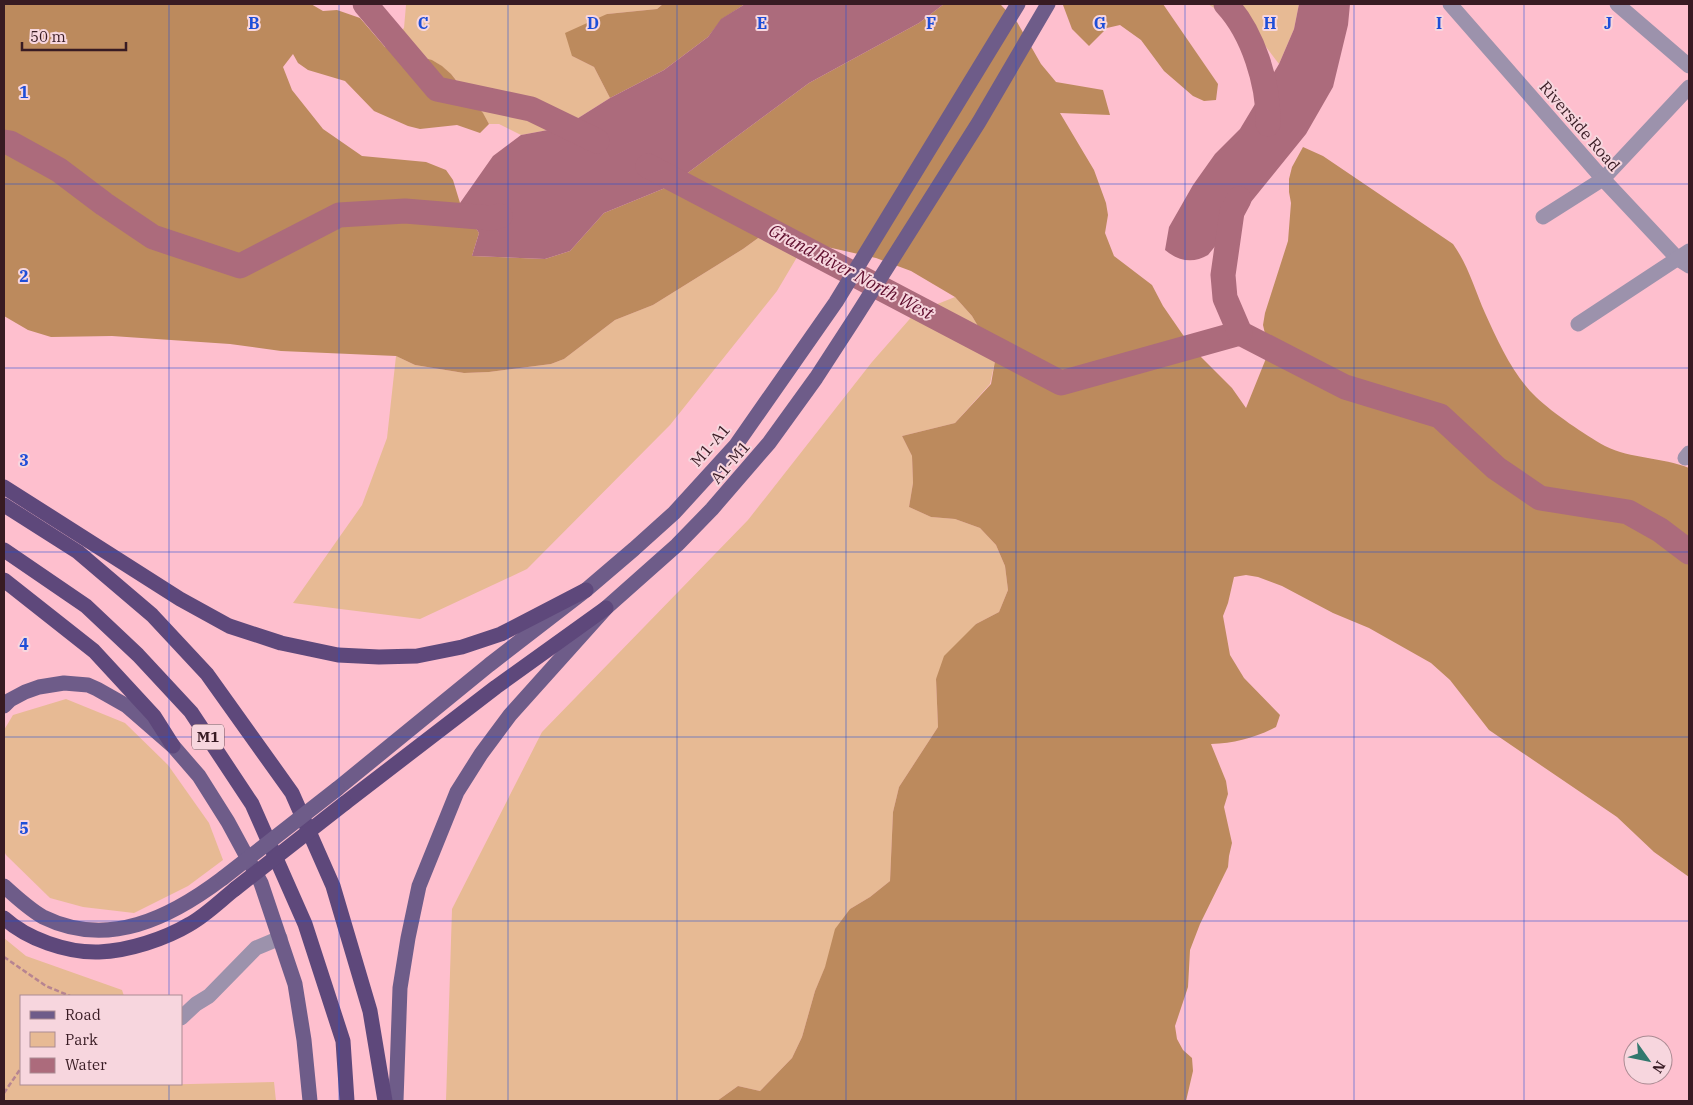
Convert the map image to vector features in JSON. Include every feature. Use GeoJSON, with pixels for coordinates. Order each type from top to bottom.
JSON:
{"type":"FeatureCollection","features":[{"type":"Feature","properties":{"kind":"highway"},"geometry":{"type":"LineString","coordinates":[[4,487],[180,599],[229,626],[281,643],[338,655],[416,656],[462,647],[502,634],[586,590]]}},
{"type":"Feature","properties":{"kind":"highway","name":"M1"},"geometry":{"type":"LineString","coordinates":[[4,504],[78,552],[152,615],[207,674],[292,793],[333,886],[370,1011],[386,1101]]}},
{"type":"Feature","properties":{"kind":"highway","name":"M1"},"geometry":{"type":"LineString","coordinates":[[4,550],[86,606],[138,654],[191,712],[252,804],[305,924],[343,1041],[347,1101]]}},
{"type":"Feature","properties":{"kind":"highway"},"geometry":{"type":"LineString","coordinates":[[4,580],[94,651],[154,716],[173,746]]}},
{"type":"Feature","properties":{"kind":"highway"},"geometry":{"type":"LineString","coordinates":[[4,918],[25,932],[42,940],[78,950],[98,952],[142,944],[190,924],[496,687],[606,608]]}},
{"type":"Feature","properties":{"kind":"main road","name":"M1-A1"},"geometry":{"type":"LineString","coordinates":[[4,886],[42,916],[74,928],[109,930],[128,928],[166,914],[199,896],[223,878],[489,664],[586,590],[674,513],[736,445],[836,302],[1018,4]]}},
{"type":"Feature","properties":{"kind":"main road","name":"A1-M1"},"geometry":{"type":"LineString","coordinates":[[396,1101],[400,988],[408,938],[419,886],[457,792],[481,754],[510,715],[606,608],[677,545],[712,509],[769,443],[816,378],[855,318],[979,122],[1048,4]]}},
{"type":"Feature","properties":{"kind":"main road"},"geometry":{"type":"LineString","coordinates":[[4,706],[10,700],[25,692],[54,684],[78,683],[88,685],[127,706],[173,746],[200,776],[228,822],[261,883],[280,938],[295,984],[304,1040],[310,1101]]}},
{"type":"Feature","properties":{"kind":"street","name":"Riverside Road"},"geometry":{"type":"LineString","coordinates":[[1450,4],[1603,179],[1685,259]]}},
{"type":"Feature","properties":{"kind":"street"},"geometry":{"type":"LineString","coordinates":[[1617,4],[1689,66]]}},
{"type":"Feature","properties":{"kind":"street"},"geometry":{"type":"LineString","coordinates":[[1544,217],[1603,179],[1689,87]]}},
{"type":"Feature","properties":{"kind":"street"},"geometry":{"type":"LineString","coordinates":[[1578,324],[1685,259]]}},
{"type":"Feature","properties":{"kind":"street"},"geometry":{"type":"LineString","coordinates":[[182,1017],[196,1004],[209,996],[256,948],[280,938]]}},
{"type":"Feature","properties":{"kind":"path"},"geometry":{"type":"LineString","coordinates":[[4,957],[46,986],[68,995]]}},
{"type":"Feature","properties":{"kind":"path"},"geometry":{"type":"LineString","coordinates":[[4,1093],[20,1069]]}},
{"type":"Feature","properties":{"kind":"green space"},"geometry":{"type":"Polygon","coordinates":[[[401,4],[663,4],[657,9],[607,14],[572,56],[594,67],[610,98],[564,127],[521,135],[499,124],[489,124],[457,80],[433,61],[422,56],[385,47],[404,28],[406,5],[401,4]]]}},
{"type":"Feature","properties":{"kind":"green space"},"geometry":{"type":"Polygon","coordinates":[[[1208,4],[1299,4],[1294,29],[1279,64],[1260,39],[1208,4]]]}},
{"type":"Feature","properties":{"kind":"green space"},"geometry":{"type":"Polygon","coordinates":[[[765,233],[806,242],[777,291],[670,425],[527,569],[420,619],[293,603],[362,505],[387,438],[396,356],[415,365],[464,373],[489,372],[551,364],[564,359],[615,320],[653,305],[743,249],[765,233]]]}},
{"type":"Feature","properties":{"kind":"green space"},"geometry":{"type":"Polygon","coordinates":[[[955,297],[972,316],[985,338],[995,361],[990,384],[955,423],[902,436],[912,456],[913,483],[909,507],[931,517],[955,519],[980,528],[996,545],[1005,566],[1008,590],[999,612],[976,624],[936,679],[938,727],[899,787],[893,812],[890,881],[870,897],[850,909],[815,991],[802,1037],[792,1058],[760,1091],[738,1086],[717,1101],[446,1101],[452,909],[542,732],[748,520],[872,362],[915,313],[955,297]]]}},
{"type":"Feature","properties":{"kind":"green space"},"geometry":{"type":"Polygon","coordinates":[[[66,699],[125,723],[168,765],[209,823],[223,860],[188,886],[134,913],[83,907],[50,898],[6,855],[4,851],[4,730],[13,715],[66,699]]]}},
{"type":"Feature","properties":{"kind":"green space"},"geometry":{"type":"Polygon","coordinates":[[[4,938],[26,956],[122,990],[124,995],[20,995],[20,1085],[182,1085],[274,1082],[276,1101],[4,1101],[4,938]]]}},
{"type":"Feature","properties":{"kind":"shaded area"},"geometry":{"type":"Polygon","coordinates":[[[4,4],[311,4],[323,11],[337,10],[360,18],[385,47],[432,60],[442,66],[451,74],[483,113],[489,124],[480,133],[457,125],[420,129],[408,126],[374,111],[345,81],[308,70],[298,63],[293,54],[283,67],[292,90],[323,129],[362,156],[426,162],[446,170],[453,180],[460,203],[479,233],[472,256],[545,259],[570,251],[604,213],[670,186],[809,83],[919,23],[944,4],[1001,5],[1017,22],[1041,64],[1056,82],[1103,90],[1110,115],[1060,113],[1094,170],[1106,203],[1108,215],[1105,233],[1114,256],[1152,285],[1163,306],[1183,335],[1199,355],[1232,388],[1246,408],[1269,351],[1263,325],[1265,313],[1288,241],[1291,203],[1289,179],[1292,167],[1303,147],[1323,156],[1453,244],[1467,269],[1485,313],[1507,358],[1520,379],[1543,403],[1569,423],[1605,446],[1625,453],[1679,464],[1689,468],[1689,877],[1654,852],[1617,817],[1489,730],[1450,680],[1431,663],[1369,628],[1333,613],[1282,586],[1258,577],[1246,575],[1234,577],[1223,616],[1230,655],[1244,678],[1280,715],[1276,727],[1268,731],[1244,739],[1211,744],[1226,781],[1228,794],[1224,807],[1232,843],[1228,867],[1200,924],[1190,950],[1188,987],[1175,1026],[1177,1039],[1183,1050],[1192,1058],[1193,1071],[1186,1101],[717,1101],[738,1086],[760,1091],[792,1058],[802,1037],[815,991],[825,967],[835,929],[850,909],[870,897],[890,881],[893,812],[899,787],[938,727],[936,679],[944,656],[976,624],[999,612],[1008,590],[1005,566],[996,545],[980,528],[955,519],[931,517],[909,507],[913,483],[912,456],[902,436],[955,423],[991,384],[995,361],[985,338],[972,316],[955,297],[911,271],[876,258],[765,233],[743,249],[653,305],[615,320],[564,359],[551,364],[489,372],[464,373],[415,365],[396,356],[281,351],[230,344],[112,336],[51,337],[28,330],[4,316],[4,4]]]}},
{"type":"Feature","properties":{"kind":"shaded area"},"geometry":{"type":"Polygon","coordinates":[[[663,4],[745,4],[722,19],[708,37],[664,70],[610,98],[594,67],[572,56],[565,33],[607,14],[657,9],[663,4]]]}},
{"type":"Feature","properties":{"kind":"shaded area"},"geometry":{"type":"Polygon","coordinates":[[[1059,4],[1163,4],[1218,84],[1216,100],[1204,101],[1193,96],[1164,71],[1141,40],[1120,25],[1107,28],[1089,46],[1072,29],[1063,5],[1059,4]]]}},
{"type":"Feature","properties":{"kind":"water"},"geometry":{"type":"Polygon","coordinates":[[[745,4],[944,4],[919,23],[809,83],[670,186],[604,213],[570,251],[545,259],[472,256],[479,233],[460,203],[493,156],[521,135],[564,127],[610,98],[664,70],[708,37],[721,19],[745,4]]]}},
{"type":"Feature","properties":{"kind":"water"},"geometry":{"type":"Polygon","coordinates":[[[1299,4],[1350,4],[1348,25],[1333,87],[1306,134],[1208,255],[1197,260],[1175,257],[1165,250],[1169,227],[1193,185],[1215,154],[1240,129],[1279,64],[1294,29],[1299,4]]]}},
{"type":"Feature","properties":{"kind":"waterway"},"geometry":{"type":"LineString","coordinates":[[365,4],[437,89],[531,109],[597,141]]}},
{"type":"Feature","properties":{"kind":"waterway"},"geometry":{"type":"LineString","coordinates":[[1226,4],[1244,29],[1258,60],[1266,92],[1268,124]]}},
{"type":"Feature","properties":{"kind":"waterway","name":"Grand River North West"},"geometry":{"type":"LineString","coordinates":[[4,142],[10,143],[59,170],[104,204],[153,237],[240,266],[339,215],[405,211],[491,218],[500,216]]}},
{"type":"Feature","properties":{"kind":"waterway","name":"Grand River North West"},"geometry":{"type":"LineString","coordinates":[[648,166],[1061,383],[1240,333],[1345,387],[1440,416],[1496,468],[1540,498],[1628,512],[1660,530],[1689,552]]}},
{"type":"Feature","properties":{"kind":"waterway"},"geometry":{"type":"LineString","coordinates":[[1239,199],[1232,212],[1223,275],[1225,298],[1240,333]]}}]}
